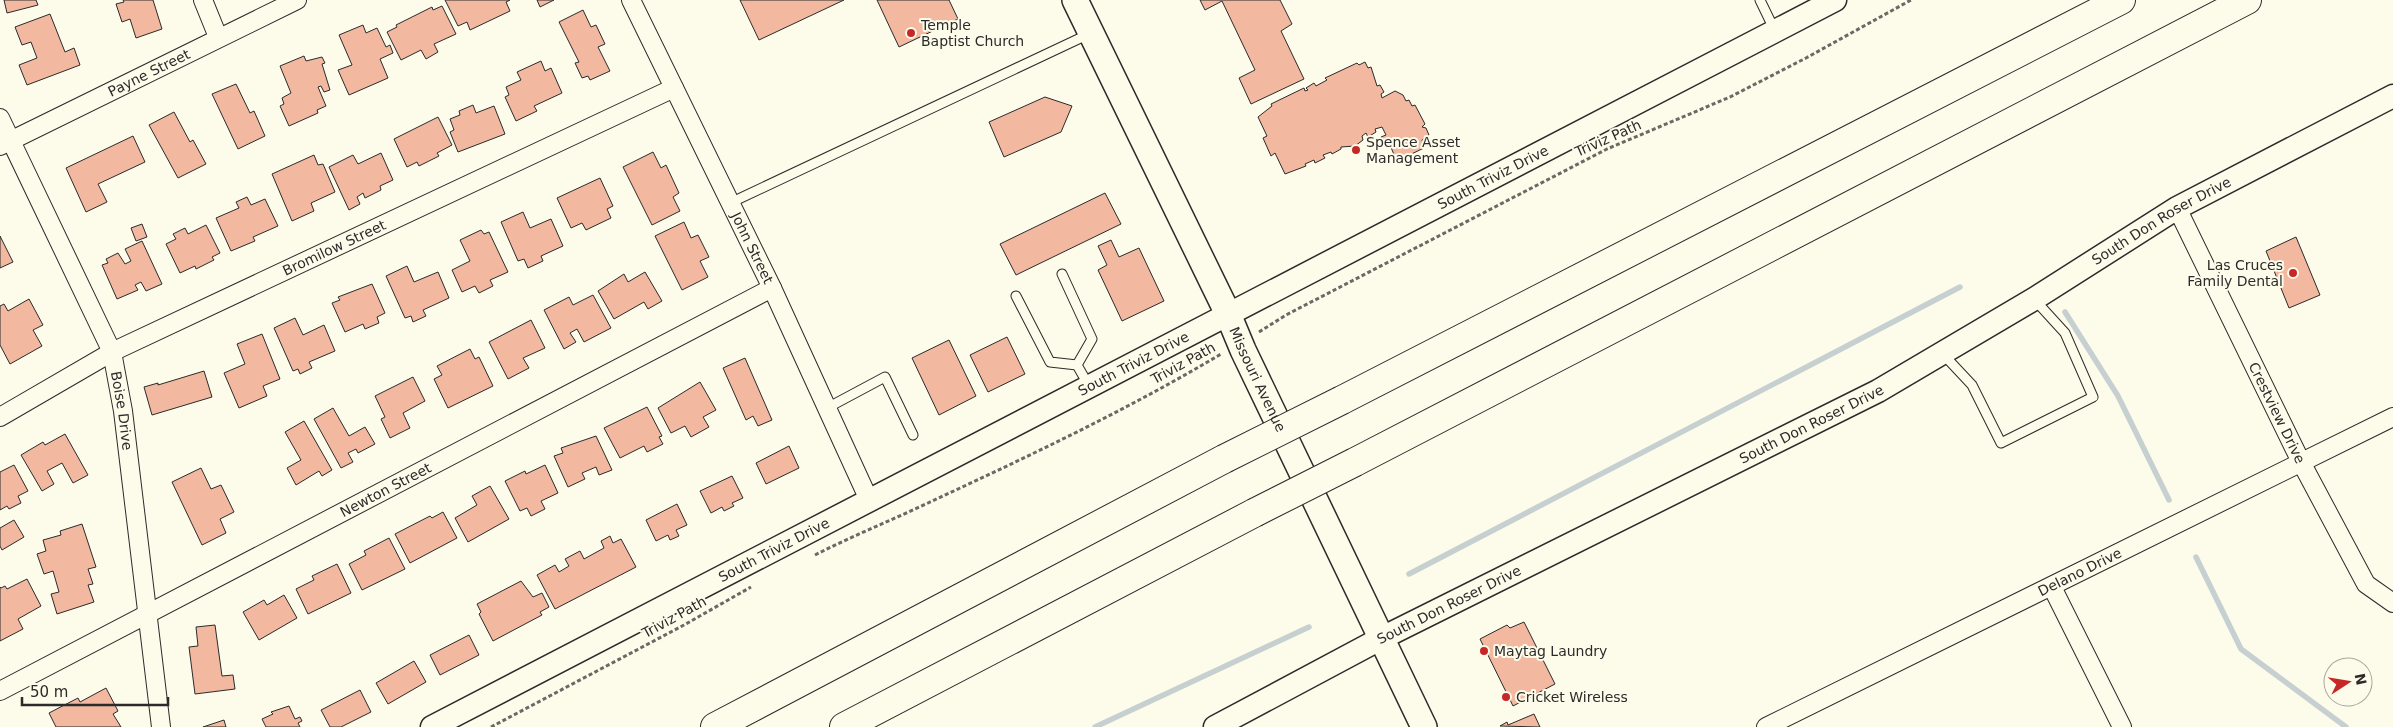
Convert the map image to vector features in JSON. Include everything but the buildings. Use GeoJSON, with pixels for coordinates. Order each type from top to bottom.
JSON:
{"type":"FeatureCollection","features":[{"type":"Feature","properties":{"kind":"highway"},"geometry":{"type":"LineString","coordinates":[[715,727],[1224,459],[2121,0]]}},
{"type":"Feature","properties":{"kind":"highway"},"geometry":{"type":"LineString","coordinates":[[844,727],[2247,0]]}},
{"type":"Feature","properties":{"kind":"main road","name":"Missouri Avenue"},"geometry":{"type":"LineString","coordinates":[[1075,0],[1228,314],[1380,639],[1424,727]]}},
{"type":"Feature","properties":{"kind":"street"},"geometry":{"type":"LineString","coordinates":[[203,0],[218,37]]}},
{"type":"Feature","properties":{"kind":"street","name":"Payne Street"},"geometry":{"type":"LineString","coordinates":[[6,143],[218,37],[297,0]]}},
{"type":"Feature","properties":{"kind":"street","name":"John Street"},"geometry":{"type":"LineString","coordinates":[[631,0],[772,288],[869,500]]}},
{"type":"Feature","properties":{"kind":"street","name":"South Triviz Drive"},"geometry":{"type":"LineString","coordinates":[[432,727],[1835,0]]}},
{"type":"Feature","properties":{"kind":"street","name":"Bromilow Street"},"geometry":{"type":"LineString","coordinates":[[0,417],[112,352],[674,88]]}},
{"type":"Feature","properties":{"kind":"street","name":"South Don Roser Drive"},"geometry":{"type":"LineString","coordinates":[[1215,727],[1380,639],[1878,390],[2034,299],[2177,208],[2393,96]]}},
{"type":"Feature","properties":{"kind":"street","name":"Boise Drive"},"geometry":{"type":"LineString","coordinates":[[0,118],[6,143],[112,352],[123,411],[161,727]]}},
{"type":"Feature","properties":{"kind":"street","name":"Crestview Drive"},"geometry":{"type":"LineString","coordinates":[[2177,208],[2301,462],[2366,584],[2393,603]]}},
{"type":"Feature","properties":{"kind":"street","name":"Newton Street"},"geometry":{"type":"LineString","coordinates":[[0,691],[772,288]]}},
{"type":"Feature","properties":{"kind":"street","name":"Delano Drive"},"geometry":{"type":"LineString","coordinates":[[1766,727],[2393,417]]}},
{"type":"Feature","properties":{"kind":"street"},"geometry":{"type":"LineString","coordinates":[[2052,587],[2122,727]]}},
{"type":"Feature","properties":{"kind":"lane"},"geometry":{"type":"LineString","coordinates":[[1760,0],[1776,31]]}},
{"type":"Feature","properties":{"kind":"lane"},"geometry":{"type":"LineString","coordinates":[[730,203],[1091,33]]}},
{"type":"Feature","properties":{"kind":"lane"},"geometry":{"type":"LineString","coordinates":[[1062,274],[1092,339],[1077,365]]}},
{"type":"Feature","properties":{"kind":"lane"},"geometry":{"type":"LineString","coordinates":[[1016,296],[1050,362],[1077,365]]}},
{"type":"Feature","properties":{"kind":"lane"},"geometry":{"type":"LineString","coordinates":[[1942,353],[1972,385],[2001,444],[2092,397],[2065,333],[2034,299]]}},
{"type":"Feature","properties":{"kind":"lane"},"geometry":{"type":"LineString","coordinates":[[1077,365],[1090,386]]}},
{"type":"Feature","properties":{"kind":"lane"},"geometry":{"type":"LineString","coordinates":[[827,408],[885,377],[913,435]]}},
{"type":"Feature","properties":{"kind":"path","name":"Triviz Path"},"geometry":{"type":"LineString","coordinates":[[807,558],[1064,438],[1180,379],[1286,315],[1560,172],[1606,149],[1730,97],[1814,54],[1910,0]]}},
{"type":"Feature","properties":{"kind":"path","name":"Triviz Path"},"geometry":{"type":"LineString","coordinates":[[491,727],[684,625],[758,583]]}},
{"type":"Feature","properties":{"kind":"waterway"},"geometry":{"type":"LineString","coordinates":[[1409,574],[1960,287]]}},
{"type":"Feature","properties":{"kind":"waterway"},"geometry":{"type":"LineString","coordinates":[[2065,312],[2118,396],[2169,500]]}},
{"type":"Feature","properties":{"kind":"waterway"},"geometry":{"type":"LineString","coordinates":[[2196,557],[2241,649],[2346,727]]}},
{"type":"Feature","properties":{"kind":"waterway"},"geometry":{"type":"LineString","coordinates":[[1095,727],[1309,627]]}},
{"type":"Feature","properties":{"kind":"place","name":"Temple Baptist Church"},"geometry":{"type":"Point","coordinates":[911,33]}},
{"type":"Feature","properties":{"kind":"place","name":"Spence Asset Management"},"geometry":{"type":"Point","coordinates":[1356,150]}},
{"type":"Feature","properties":{"kind":"place","name":"Las Cruces Family Dental"},"geometry":{"type":"Point","coordinates":[2293,273]}},
{"type":"Feature","properties":{"kind":"place","name":"Maytag Laundry"},"geometry":{"type":"Point","coordinates":[1484,651]}},
{"type":"Feature","properties":{"kind":"place","name":"Cricket Wireless"},"geometry":{"type":"Point","coordinates":[1506,697]}}]}
